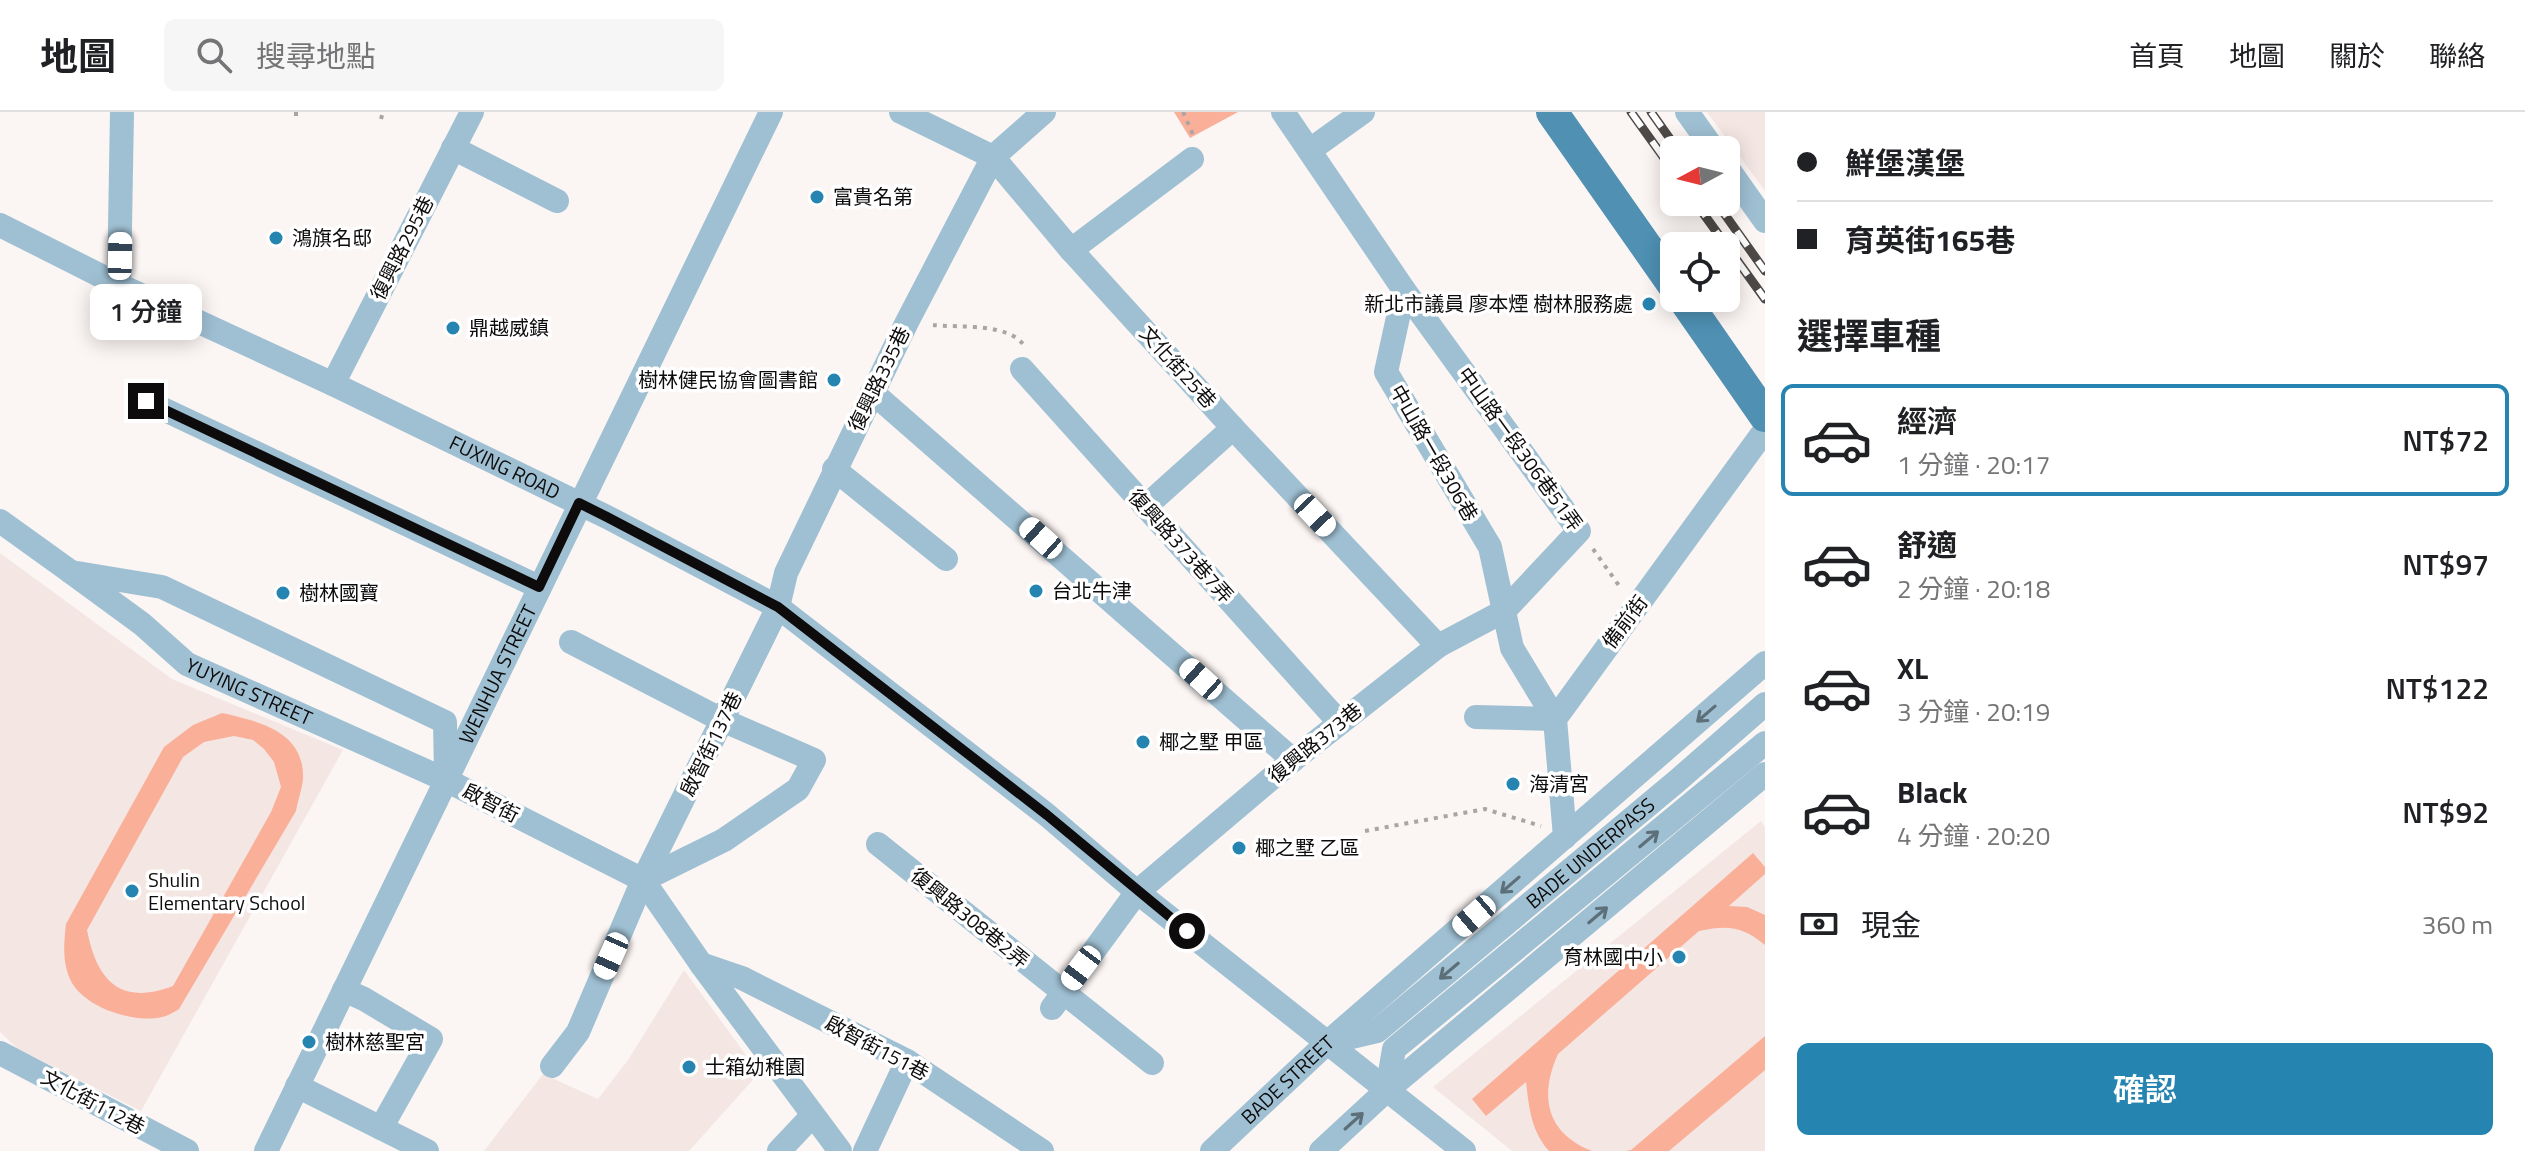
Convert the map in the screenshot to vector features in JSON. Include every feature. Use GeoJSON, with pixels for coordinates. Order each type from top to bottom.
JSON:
{"type":"FeatureCollection","features":[{"type":"Feature","properties":{"kind":"main road"},"geometry":{"type":"LineString","coordinates":[[1552,112],[1660,266]]}},
{"type":"Feature","properties":{"kind":"main road"},"geometry":{"type":"LineString","coordinates":[[1693,312],[1765,416]]}},
{"type":"Feature","properties":{"kind":"street"},"geometry":{"type":"LineString","coordinates":[[119,285],[122,112]]}},
{"type":"Feature","properties":{"kind":"street","name":"復興路295巷"},"geometry":{"type":"LineString","coordinates":[[333,384],[472,112]]}},
{"type":"Feature","properties":{"kind":"street","name":"WENHUA STREET"},"geometry":{"type":"LineString","coordinates":[[266,1151],[771,112]]}},
{"type":"Feature","properties":{"kind":"street","name":"文化街25巷"},"geometry":{"type":"LineString","coordinates":[[901,112],[993,157],[1071,250],[1438,646]]}},
{"type":"Feature","properties":{"kind":"street"},"geometry":{"type":"LineString","coordinates":[[993,157],[1044,112]]}},
{"type":"Feature","properties":{"kind":"street"},"geometry":{"type":"LineString","coordinates":[[1283,112],[1404,290]]}},
{"type":"Feature","properties":{"kind":"street"},"geometry":{"type":"LineString","coordinates":[[1310,150],[1363,112]]}},
{"type":"Feature","properties":{"kind":"street"},"geometry":{"type":"LineString","coordinates":[[1687,112],[1704,136]]}},
{"type":"Feature","properties":{"kind":"street"},"geometry":{"type":"LineString","coordinates":[[453,148],[557,201]]}},
{"type":"Feature","properties":{"kind":"street","name":"復興路335巷"},"geometry":{"type":"LineString","coordinates":[[778,607],[786,573],[834,469],[993,157]]}},
{"type":"Feature","properties":{"kind":"street"},"geometry":{"type":"LineString","coordinates":[[1071,250],[1192,159]]}},
{"type":"Feature","properties":{"kind":"street"},"geometry":{"type":"LineString","coordinates":[[1740,186],[1765,221]]}},
{"type":"Feature","properties":{"kind":"street","name":"FUXING ROAD"},"geometry":{"type":"LineString","coordinates":[[0,225],[119,285],[579,503],[778,607],[1047,815],[1137,892],[1464,1151]]}},
{"type":"Feature","properties":{"kind":"street","name":"中山路一段306巷51弄"},"geometry":{"type":"LineString","coordinates":[[1404,290],[1579,531]]}},
{"type":"Feature","properties":{"kind":"street","name":"中山路一段306巷"},"geometry":{"type":"LineString","coordinates":[[1404,290],[1386,372],[1490,547],[1512,648],[1555,719]]}},
{"type":"Feature","properties":{"kind":"street","name":"復興路373巷7弄"},"geometry":{"type":"LineString","coordinates":[[1022,369],[1340,723]]}},
{"type":"Feature","properties":{"kind":"street"},"geometry":{"type":"LineString","coordinates":[[872,392],[1293,760]]}},
{"type":"Feature","properties":{"kind":"street"},"geometry":{"type":"LineString","coordinates":[[146,401],[539,587]]}},
{"type":"Feature","properties":{"kind":"street"},"geometry":{"type":"LineString","coordinates":[[1145,507],[1233,428]]}},
{"type":"Feature","properties":{"kind":"street","name":"備前街"},"geometry":{"type":"LineString","coordinates":[[1555,719],[1765,430]]}},
{"type":"Feature","properties":{"kind":"street"},"geometry":{"type":"LineString","coordinates":[[834,469],[946,559]]}},
{"type":"Feature","properties":{"kind":"street","name":"啟智街"},"geometry":{"type":"LineString","coordinates":[[0,521],[71,572],[162,587],[445,722],[446,780],[643,880],[701,964],[840,1151]]}},
{"type":"Feature","properties":{"kind":"street","name":"復興路373巷"},"geometry":{"type":"LineString","coordinates":[[1057,1001],[1137,892],[1293,760],[1438,646],[1504,611],[1579,531]]}},
{"type":"Feature","properties":{"kind":"street","name":"YUYING STREET"},"geometry":{"type":"LineString","coordinates":[[71,572],[142,624],[187,664],[446,780]]}},
{"type":"Feature","properties":{"kind":"street","name":"啟智街137巷"},"geometry":{"type":"LineString","coordinates":[[552,1066],[578,1032],[643,880],[778,607]]}},
{"type":"Feature","properties":{"kind":"street"},"geometry":{"type":"LineString","coordinates":[[571,642],[722,720],[814,760],[798,789],[724,840],[643,880]]}},
{"type":"Feature","properties":{"kind":"street"},"geometry":{"type":"LineString","coordinates":[[1327,1043],[1765,663]]}},
{"type":"Feature","properties":{"kind":"street","name":"BADE UNDERPASS"},"geometry":{"type":"LineString","coordinates":[[1377,1031],[1765,704]]}},
{"type":"Feature","properties":{"kind":"street"},"geometry":{"type":"LineString","coordinates":[[1476,717],[1555,719],[1565,837]]}},
{"type":"Feature","properties":{"kind":"street","name":"BADE UNDERPASS"},"geometry":{"type":"LineString","coordinates":[[1387,1090],[1394,1049],[1765,743]]}},
{"type":"Feature","properties":{"kind":"street"},"geometry":{"type":"LineString","coordinates":[[1321,1151],[1387,1090],[1763,779]]}},
{"type":"Feature","properties":{"kind":"street","name":"復興路308巷2弄"},"geometry":{"type":"LineString","coordinates":[[878,844],[1057,1001],[1152,1063]]}},
{"type":"Feature","properties":{"kind":"street","name":"啟智街151巷"},"geometry":{"type":"LineString","coordinates":[[701,964],[742,978],[907,1061],[1042,1151]]}},
{"type":"Feature","properties":{"kind":"street"},"geometry":{"type":"LineString","coordinates":[[344,990],[431,1039],[381,1128]]}},
{"type":"Feature","properties":{"kind":"street","name":"BADE STREET"},"geometry":{"type":"LineString","coordinates":[[1212,1151],[1327,1043],[1377,1031]]}},
{"type":"Feature","properties":{"kind":"street","name":"文化街112巷"},"geometry":{"type":"LineString","coordinates":[[0,1053],[187,1151]]}},
{"type":"Feature","properties":{"kind":"street"},"geometry":{"type":"LineString","coordinates":[[865,1151],[907,1061]]}},
{"type":"Feature","properties":{"kind":"street"},"geometry":{"type":"LineString","coordinates":[[297,1086],[427,1151]]}},
{"type":"Feature","properties":{"kind":"street"},"geometry":{"type":"LineString","coordinates":[[779,1151],[812,1116]]}},
{"type":"Feature","properties":{"kind":"path"},"geometry":{"type":"LineString","coordinates":[[381,119],[383,112]]}},
{"type":"Feature","properties":{"kind":"path"},"geometry":{"type":"LineString","coordinates":[[907,322],[998,330],[1020,339],[1025,345],[1026,357],[1022,369]]}},
{"type":"Feature","properties":{"kind":"path","name":"中山路一段306巷51弄"},"geometry":{"type":"LineString","coordinates":[[1579,531],[1636,609]]}},
{"type":"Feature","properties":{"kind":"path"},"geometry":{"type":"LineString","coordinates":[[1365,831],[1485,809],[1538,825],[1565,837]]}},
{"type":"Feature","properties":{"kind":"shaded area"},"geometry":{"type":"Polygon","coordinates":[[[1174,112],[1238,112],[1190,138],[1174,112]]]}},
{"type":"Feature","properties":{"kind":"shaded area"},"geometry":{"type":"Polygon","coordinates":[[[1707,112],[1765,112],[1765,191],[1740,157],[1740,136],[1725,136],[1707,112]]]}},
{"type":"Feature","properties":{"kind":"shaded area","name":"Shulin Elementary School"},"geometry":{"type":"Polygon","coordinates":[[[0,553],[172,679],[343,750],[141,1111],[18,1049],[0,1032],[0,553]]]}},
{"type":"Feature","properties":{"kind":"shaded area"},"geometry":{"type":"Polygon","coordinates":[[[222,713],[277,731],[288,739],[302,763],[301,791],[296,811],[179,1009],[166,1016],[138,1018],[97,1005],[76,989],[66,965],[66,924],[164,747],[193,725],[222,713]],[[234,736],[204,742],[183,757],[87,930],[97,963],[114,985],[125,991],[139,993],[173,986],[271,812],[281,787],[274,762],[253,740],[234,736]]]}},
{"type":"Feature","properties":{"kind":"shaded area","name":"育林國中小"},"geometry":{"type":"Polygon","coordinates":[[[1761,821],[1765,827],[1765,1151],[1512,1151],[1433,1087],[1761,821]]]}},
{"type":"Feature","properties":{"kind":"shaded area"},"geometry":{"type":"Polygon","coordinates":[[[1753,853],[1765,867],[1765,874],[1729,906],[1747,907],[1765,915],[1765,945],[1749,934],[1734,929],[1699,931],[1558,1054],[1549,1084],[1551,1112],[1565,1134],[1592,1151],[1549,1151],[1535,1127],[1526,1082],[1486,1116],[1472,1099],[1753,853]]]}},
{"type":"Feature","properties":{"kind":"shaded area","name":"士箱幼稚園"},"geometry":{"type":"Polygon","coordinates":[[[684,970],[759,1073],[689,1151],[484,1151],[543,1074],[598,1099],[628,1060],[684,970]]]}},
{"type":"Feature","properties":{"kind":"shaded area"},"geometry":{"type":"Polygon","coordinates":[[[1765,1036],[1765,1070],[1669,1151],[1625,1151],[1631,1150],[1765,1036]]]}},
{"type":"Feature","properties":{"kind":"railway"},"geometry":{"type":"LineString","coordinates":[[1631,112],[1660,152]]}},
{"type":"Feature","properties":{"kind":"railway"},"geometry":{"type":"LineString","coordinates":[[1651,112],[1668,136]]}},
{"type":"Feature","properties":{"kind":"railway"},"geometry":{"type":"LineString","coordinates":[[1705,216],[1765,299]]}},
{"type":"Feature","properties":{"kind":"railway"},"geometry":{"type":"LineString","coordinates":[[1726,216],[1765,271]]}},
{"type":"Feature","properties":{"kind":"place","name":"富貴名第"},"geometry":{"type":"Point","coordinates":[817,197]}},
{"type":"Feature","properties":{"kind":"place","name":"鴻旗名邸"},"geometry":{"type":"Point","coordinates":[276,238]}},
{"type":"Feature","properties":{"kind":"place","name":"新北市議員 廖本煙 樹林服務處"},"geometry":{"type":"Point","coordinates":[1649,304]}},
{"type":"Feature","properties":{"kind":"place","name":"鼎越威鎮"},"geometry":{"type":"Point","coordinates":[453,328]}},
{"type":"Feature","properties":{"kind":"place","name":"樹林健民協會圖書館"},"geometry":{"type":"Point","coordinates":[834,380]}},
{"type":"Feature","properties":{"kind":"place","name":"台北牛津"},"geometry":{"type":"Point","coordinates":[1036,591]}},
{"type":"Feature","properties":{"kind":"place","name":"樹林國寶"},"geometry":{"type":"Point","coordinates":[283,593]}},
{"type":"Feature","properties":{"kind":"place","name":"椰之墅 甲區"},"geometry":{"type":"Point","coordinates":[1143,742]}},
{"type":"Feature","properties":{"kind":"place","name":"海清宮"},"geometry":{"type":"Point","coordinates":[1513,784]}},
{"type":"Feature","properties":{"kind":"place","name":"椰之墅 乙區"},"geometry":{"type":"Point","coordinates":[1239,848]}},
{"type":"Feature","properties":{"kind":"place","name":"Shulin Elementary School"},"geometry":{"type":"Point","coordinates":[132,891]}},
{"type":"Feature","properties":{"kind":"place","name":"育林國中小"},"geometry":{"type":"Point","coordinates":[1679,957]}},
{"type":"Feature","properties":{"kind":"place","name":"樹林慈聖宮"},"geometry":{"type":"Point","coordinates":[309,1042]}},
{"type":"Feature","properties":{"kind":"place","name":"士箱幼稚園"},"geometry":{"type":"Point","coordinates":[689,1067]}},
{"type":"Feature","properties":{"kind":"route"},"geometry":{"type":"LineString","coordinates":[[146,401],[539,587],[579,503],[607,517],[778,607],[1047,815],[1187,931]]}}]}
